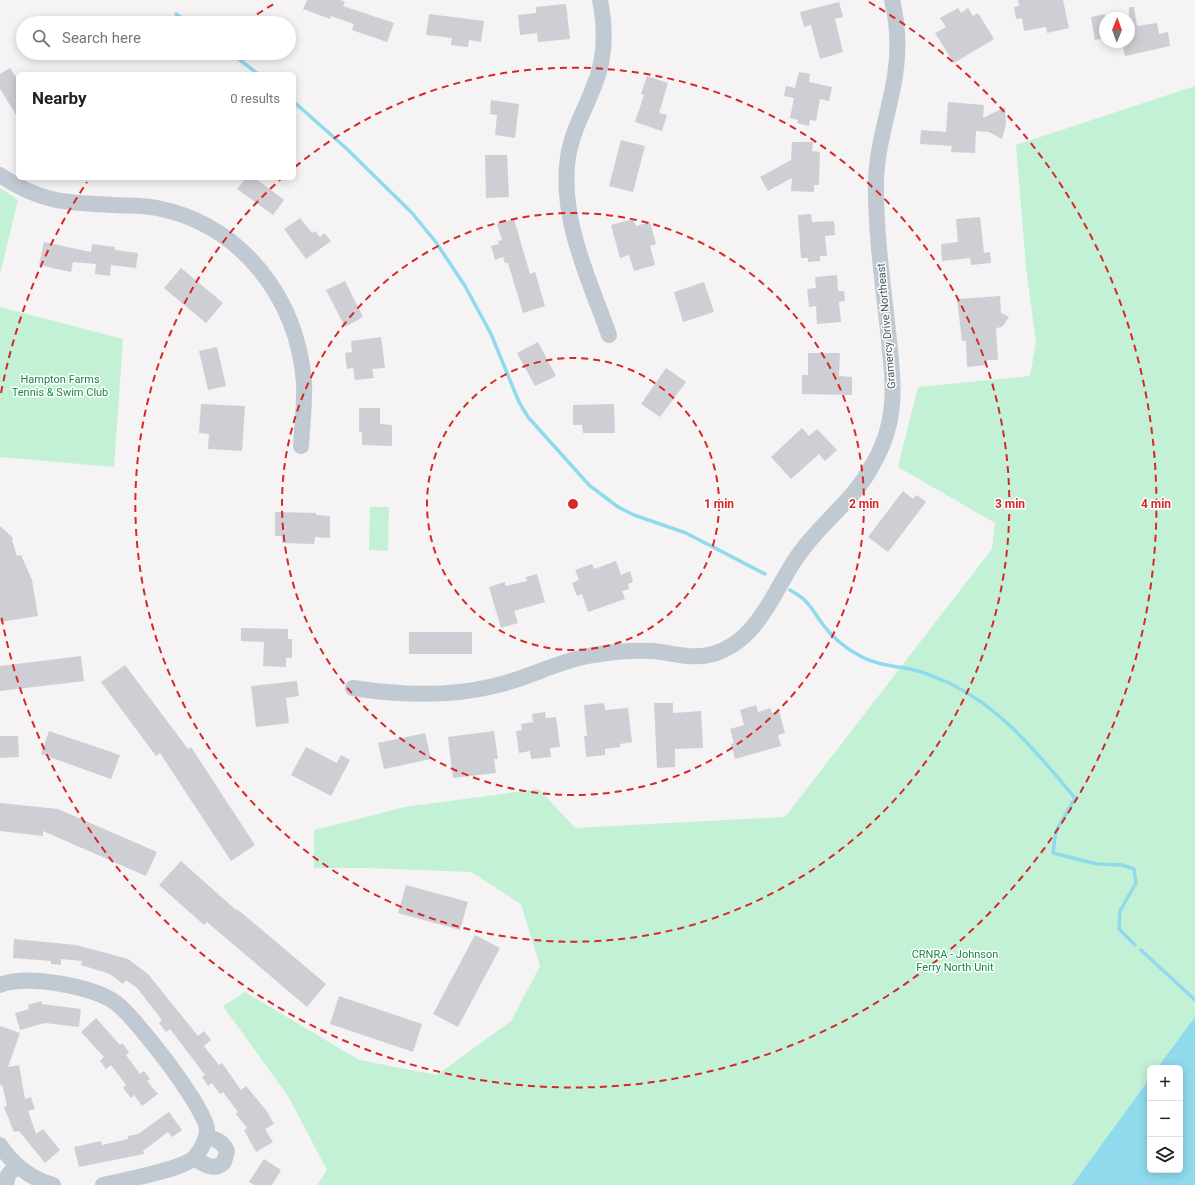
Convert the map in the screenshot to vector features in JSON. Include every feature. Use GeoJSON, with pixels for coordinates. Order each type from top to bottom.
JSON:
{"type":"FeatureCollection","features":[{"type":"Feature","properties":{"kind":"street"},"geometry":{"type":"LineString","coordinates":[[600,0],[605,25],[604,54],[594,86],[572,140],[568,156],[566,187],[570,221],[575,239],[609,335]]}},
{"type":"Feature","properties":{"kind":"street","name":"Gramercy Drive Northeast"},"geometry":{"type":"LineString","coordinates":[[353,688],[406,693],[464,692],[496,686],[581,657],[601,654],[654,651],[684,657],[700,657],[715,653],[734,644],[750,631],[761,618],[806,544],[843,507],[864,480],[873,466],[890,423],[893,386],[877,226],[875,180],[882,136],[895,75],[897,56],[896,26],[892,0]]}},
{"type":"Feature","properties":{"kind":"street"},"geometry":{"type":"LineString","coordinates":[[0,175],[27,192],[59,202],[140,206],[173,213],[206,226],[238,247],[266,276],[285,308],[292,325],[304,383],[301,446]]}},
{"type":"Feature","properties":{"kind":"street"},"geometry":{"type":"LineString","coordinates":[[0,985],[18,980],[83,988],[100,994],[116,1003],[136,1022],[194,1100],[205,1118],[207,1130],[206,1137],[202,1148],[194,1158],[178,1166],[103,1185]]}},
{"type":"Feature","properties":{"kind":"street"},"geometry":{"type":"LineString","coordinates":[[194,1158],[210,1167],[217,1167],[224,1162],[227,1151],[223,1144],[216,1139],[206,1137]]}},
{"type":"Feature","properties":{"kind":"street"},"geometry":{"type":"LineString","coordinates":[[0,1145],[16,1166],[44,1184]]}},
{"type":"Feature","properties":{"kind":"street"},"geometry":{"type":"LineString","coordinates":[[6,1185],[8,1175],[16,1166]]}},
{"type":"Feature","properties":{"kind":"green space","name":"CRNRA - Johnson Ferry North Unit"},"geometry":{"type":"Polygon","coordinates":[[[1195,86],[1195,1017],[1159,1065],[1147,1065],[1147,1082],[1072,1185],[317,1185],[327,1170],[288,1096],[223,1006],[245,992],[359,1060],[437,1075],[511,1021],[540,966],[521,904],[471,872],[366,868],[314,868],[314,830],[405,807],[539,789],[575,828],[785,817],[992,549],[995,523],[898,467],[918,387],[1030,376],[1036,342],[1026,268],[1016,145],[1195,86]]]}},
{"type":"Feature","properties":{"kind":"green space"},"geometry":{"type":"Polygon","coordinates":[[[0,188],[18,200],[0,274],[0,188]]]}},
{"type":"Feature","properties":{"kind":"green space","name":"Hampton Farms Tennis & Swim Club"},"geometry":{"type":"Polygon","coordinates":[[[0,307],[123,339],[114,467],[0,457],[0,307]]]}},
{"type":"Feature","properties":{"kind":"green space"},"geometry":{"type":"Polygon","coordinates":[[[370,507],[389,507],[388,551],[369,550],[370,507]]]}},
{"type":"Feature","properties":{"kind":"water"},"geometry":{"type":"Polygon","coordinates":[[[1195,1017],[1195,1185],[1072,1185],[1147,1082],[1147,1173],[1183,1173],[1183,1065],[1159,1065],[1195,1017]]]}},
{"type":"Feature","properties":{"kind":"building"},"geometry":{"type":"Polygon","coordinates":[[[307,0],[340,0],[345,2],[343,6],[394,23],[387,42],[352,30],[354,24],[331,16],[330,19],[303,9],[307,0]]]}},
{"type":"Feature","properties":{"kind":"building"},"geometry":{"type":"Polygon","coordinates":[[[1018,0],[1063,0],[1069,28],[1047,33],[1046,27],[1024,31],[1022,18],[1016,19],[1014,7],[1019,6],[1018,0]]]}},
{"type":"Feature","properties":{"kind":"building"},"geometry":{"type":"Polygon","coordinates":[[[839,2],[843,17],[835,19],[843,52],[820,59],[811,25],[804,27],[800,12],[839,2]]]}},
{"type":"Feature","properties":{"kind":"building"},"geometry":{"type":"Polygon","coordinates":[[[566,4],[570,39],[538,42],[537,33],[520,35],[518,15],[536,13],[536,7],[566,4]]]}},
{"type":"Feature","properties":{"kind":"building"},"geometry":{"type":"Polygon","coordinates":[[[1129,7],[1134,7],[1135,12],[1129,12],[1129,7]]]}},
{"type":"Feature","properties":{"kind":"building"},"geometry":{"type":"Polygon","coordinates":[[[958,8],[961,13],[968,8],[973,16],[978,13],[994,39],[954,63],[935,33],[946,27],[940,18],[958,8]]]}},
{"type":"Feature","properties":{"kind":"building"},"geometry":{"type":"Polygon","coordinates":[[[1135,13],[1137,26],[1157,23],[1159,34],[1168,32],[1170,46],[1125,56],[1123,48],[1135,48],[1135,13]]]}},
{"type":"Feature","properties":{"kind":"building"},"geometry":{"type":"Polygon","coordinates":[[[429,14],[484,21],[481,42],[469,40],[468,47],[451,45],[452,38],[426,35],[429,14]]]}},
{"type":"Feature","properties":{"kind":"building"},"geometry":{"type":"Polygon","coordinates":[[[1099,15],[1099,39],[1095,40],[1091,17],[1099,15]]]}},
{"type":"Feature","properties":{"kind":"building"},"geometry":{"type":"Polygon","coordinates":[[[10,68],[16,77],[16,115],[0,89],[0,74],[10,68]]]}},
{"type":"Feature","properties":{"kind":"building"},"geometry":{"type":"Polygon","coordinates":[[[799,72],[810,74],[809,82],[832,87],[829,101],[820,99],[816,121],[810,120],[809,126],[797,123],[798,120],[790,118],[794,98],[784,96],[786,86],[795,88],[799,72]]]}},
{"type":"Feature","properties":{"kind":"building"},"geometry":{"type":"Polygon","coordinates":[[[647,76],[668,83],[659,113],[667,115],[662,131],[635,122],[644,95],[641,94],[647,76]]]}},
{"type":"Feature","properties":{"kind":"building"},"geometry":{"type":"Polygon","coordinates":[[[491,100],[519,104],[515,138],[495,135],[497,115],[490,114],[491,100]]]}},
{"type":"Feature","properties":{"kind":"building"},"geometry":{"type":"Polygon","coordinates":[[[948,102],[984,105],[983,118],[1005,107],[1006,124],[1002,139],[989,132],[976,131],[975,153],[951,152],[952,146],[920,144],[921,130],[946,132],[948,102]]]}},
{"type":"Feature","properties":{"kind":"building"},"geometry":{"type":"Polygon","coordinates":[[[621,140],[645,146],[633,192],[609,186],[621,140]]]}},
{"type":"Feature","properties":{"kind":"building"},"geometry":{"type":"Polygon","coordinates":[[[792,142],[813,142],[812,151],[820,152],[819,185],[814,185],[814,192],[791,191],[792,178],[768,191],[760,177],[791,160],[792,142]]]}},
{"type":"Feature","properties":{"kind":"building"},"geometry":{"type":"Polygon","coordinates":[[[485,155],[507,155],[509,197],[486,198],[485,155]]]}},
{"type":"Feature","properties":{"kind":"building"},"geometry":{"type":"Polygon","coordinates":[[[244,180],[258,180],[284,200],[273,215],[237,189],[244,180]]]}},
{"type":"Feature","properties":{"kind":"building"},"geometry":{"type":"Polygon","coordinates":[[[811,214],[812,222],[834,221],[835,235],[825,236],[827,256],[820,256],[820,261],[808,262],[808,258],[801,258],[798,215],[811,214]]]}},
{"type":"Feature","properties":{"kind":"building"},"geometry":{"type":"Polygon","coordinates":[[[980,217],[984,253],[990,252],[991,263],[971,265],[970,258],[942,261],[941,244],[958,242],[956,219],[980,217]]]}},
{"type":"Feature","properties":{"kind":"building"},"geometry":{"type":"Polygon","coordinates":[[[300,218],[312,233],[315,231],[320,237],[324,233],[331,241],[306,259],[284,229],[300,218]]]}},
{"type":"Feature","properties":{"kind":"building"},"geometry":{"type":"Polygon","coordinates":[[[514,219],[530,274],[535,272],[545,306],[523,313],[508,263],[505,263],[503,257],[495,260],[491,246],[499,244],[498,241],[502,240],[497,224],[514,219]]]}},
{"type":"Feature","properties":{"kind":"building"},"geometry":{"type":"Polygon","coordinates":[[[633,219],[636,226],[650,222],[656,244],[650,246],[655,265],[634,271],[629,255],[620,258],[611,225],[633,219]]]}},
{"type":"Feature","properties":{"kind":"building"},"geometry":{"type":"Polygon","coordinates":[[[44,242],[91,252],[92,244],[115,247],[115,250],[138,253],[136,268],[111,265],[110,276],[95,274],[96,264],[73,262],[71,272],[39,265],[44,242]]]}},
{"type":"Feature","properties":{"kind":"building"},"geometry":{"type":"Polygon","coordinates":[[[181,268],[223,303],[206,323],[164,288],[181,268]]]}},
{"type":"Feature","properties":{"kind":"building"},"geometry":{"type":"Polygon","coordinates":[[[837,275],[838,291],[844,291],[845,301],[839,302],[841,322],[817,324],[816,306],[809,307],[807,289],[816,288],[815,277],[837,275]]]}},
{"type":"Feature","properties":{"kind":"building"},"geometry":{"type":"Polygon","coordinates":[[[345,281],[363,317],[345,327],[326,290],[345,281]]]}},
{"type":"Feature","properties":{"kind":"building"},"geometry":{"type":"Polygon","coordinates":[[[704,282],[714,312],[683,322],[674,292],[704,282]]]}},
{"type":"Feature","properties":{"kind":"building"},"geometry":{"type":"Polygon","coordinates":[[[1000,296],[1001,313],[1009,317],[1002,327],[996,328],[998,360],[987,360],[987,365],[967,367],[966,341],[962,341],[957,299],[1000,296]]]}},
{"type":"Feature","properties":{"kind":"building"},"geometry":{"type":"Polygon","coordinates":[[[381,337],[385,368],[372,369],[374,378],[355,380],[353,368],[347,369],[345,353],[352,352],[351,341],[381,337]]]}},
{"type":"Feature","properties":{"kind":"building"},"geometry":{"type":"Polygon","coordinates":[[[538,342],[556,376],[535,386],[517,353],[538,342]]]}},
{"type":"Feature","properties":{"kind":"building"},"geometry":{"type":"Polygon","coordinates":[[[217,347],[226,386],[208,390],[199,351],[217,347]]]}},
{"type":"Feature","properties":{"kind":"building"},"geometry":{"type":"Polygon","coordinates":[[[808,353],[840,353],[839,376],[852,377],[852,395],[802,394],[802,375],[808,375],[808,353]]]}},
{"type":"Feature","properties":{"kind":"building"},"geometry":{"type":"Polygon","coordinates":[[[666,368],[686,382],[660,417],[641,404],[666,368]]]}},
{"type":"Feature","properties":{"kind":"building"},"geometry":{"type":"Polygon","coordinates":[[[201,404],[245,406],[242,451],[208,449],[209,434],[199,433],[201,404]]]}},
{"type":"Feature","properties":{"kind":"building"},"geometry":{"type":"Polygon","coordinates":[[[614,404],[615,433],[583,433],[582,425],[573,425],[573,405],[614,404]]]}},
{"type":"Feature","properties":{"kind":"building"},"geometry":{"type":"Polygon","coordinates":[[[359,408],[380,408],[380,424],[392,425],[392,446],[362,445],[362,432],[359,432],[359,408]]]}},
{"type":"Feature","properties":{"kind":"building"},"geometry":{"type":"Polygon","coordinates":[[[802,428],[809,436],[817,429],[837,450],[825,461],[819,454],[791,479],[771,457],[802,428]]]}},
{"type":"Feature","properties":{"kind":"building"},"geometry":{"type":"Polygon","coordinates":[[[903,491],[913,499],[917,495],[926,502],[888,552],[868,537],[903,491]]]}},
{"type":"Feature","properties":{"kind":"building"},"geometry":{"type":"Polygon","coordinates":[[[275,512],[316,513],[316,515],[330,516],[330,538],[315,537],[314,544],[282,543],[282,536],[275,536],[275,512]]]}},
{"type":"Feature","properties":{"kind":"building"},"geometry":{"type":"Polygon","coordinates":[[[0,526],[13,538],[12,540],[17,556],[21,555],[32,580],[38,616],[0,622],[0,526]]]}},
{"type":"Feature","properties":{"kind":"building"},"geometry":{"type":"Polygon","coordinates":[[[616,561],[621,575],[630,571],[633,582],[628,584],[629,589],[622,591],[625,599],[588,612],[582,594],[577,596],[572,583],[579,580],[575,570],[592,564],[594,569],[616,561]]]}},
{"type":"Feature","properties":{"kind":"building"},"geometry":{"type":"Polygon","coordinates":[[[537,574],[545,602],[514,611],[518,623],[501,628],[489,587],[505,582],[506,586],[527,581],[526,577],[537,574]]]}},
{"type":"Feature","properties":{"kind":"building"},"geometry":{"type":"Polygon","coordinates":[[[241,628],[288,629],[288,639],[292,639],[292,658],[286,658],[286,667],[263,666],[264,642],[241,641],[241,628]]]}},
{"type":"Feature","properties":{"kind":"building"},"geometry":{"type":"Polygon","coordinates":[[[409,632],[472,632],[472,654],[409,654],[409,632]]]}},
{"type":"Feature","properties":{"kind":"building"},"geometry":{"type":"Polygon","coordinates":[[[81,656],[84,681],[0,691],[0,666],[81,656]]]}},
{"type":"Feature","properties":{"kind":"building"},"geometry":{"type":"Polygon","coordinates":[[[125,665],[188,749],[191,747],[255,845],[231,861],[160,753],[156,756],[101,682],[125,665]]]}},
{"type":"Feature","properties":{"kind":"building"},"geometry":{"type":"Polygon","coordinates":[[[297,681],[299,696],[286,698],[289,723],[256,727],[251,686],[297,681]]]}},
{"type":"Feature","properties":{"kind":"building"},"geometry":{"type":"Polygon","coordinates":[[[604,703],[605,710],[628,708],[632,742],[620,744],[620,747],[605,749],[605,755],[586,757],[584,736],[587,736],[584,705],[604,703]]]}},
{"type":"Feature","properties":{"kind":"building"},"geometry":{"type":"Polygon","coordinates":[[[654,703],[673,703],[673,713],[701,711],[703,748],[675,749],[675,767],[657,768],[654,703]]]}},
{"type":"Feature","properties":{"kind":"building"},"geometry":{"type":"Polygon","coordinates":[[[756,705],[758,712],[770,708],[772,713],[779,711],[785,733],[778,735],[781,746],[735,759],[731,744],[734,743],[730,729],[744,725],[740,710],[756,705]]]}},
{"type":"Feature","properties":{"kind":"building"},"geometry":{"type":"Polygon","coordinates":[[[545,712],[546,718],[556,717],[560,747],[550,748],[551,757],[531,759],[530,751],[519,753],[516,731],[522,730],[521,724],[533,722],[532,714],[545,712]]]}},
{"type":"Feature","properties":{"kind":"building"},"geometry":{"type":"Polygon","coordinates":[[[49,731],[120,755],[111,779],[41,754],[49,731]]]}},
{"type":"Feature","properties":{"kind":"building"},"geometry":{"type":"Polygon","coordinates":[[[494,731],[498,759],[494,759],[496,773],[453,778],[448,737],[494,731]]]}},
{"type":"Feature","properties":{"kind":"building"},"geometry":{"type":"Polygon","coordinates":[[[425,733],[431,759],[384,769],[378,743],[425,733]]]}},
{"type":"Feature","properties":{"kind":"building"},"geometry":{"type":"Polygon","coordinates":[[[0,736],[18,736],[19,757],[0,758],[0,736]]]}},
{"type":"Feature","properties":{"kind":"building"},"geometry":{"type":"Polygon","coordinates":[[[306,747],[337,763],[341,755],[350,760],[331,796],[291,775],[306,747]]]}},
{"type":"Feature","properties":{"kind":"building"},"geometry":{"type":"Polygon","coordinates":[[[0,803],[58,809],[157,852],[146,876],[43,831],[43,836],[0,831],[0,803]]]}},
{"type":"Feature","properties":{"kind":"building"},"geometry":{"type":"Polygon","coordinates":[[[181,861],[236,910],[237,909],[326,984],[307,1007],[207,922],[204,925],[159,885],[181,861]]]}},
{"type":"Feature","properties":{"kind":"building"},"geometry":{"type":"Polygon","coordinates":[[[406,885],[468,902],[460,930],[398,913],[406,885]]]}},
{"type":"Feature","properties":{"kind":"building"},"geometry":{"type":"Polygon","coordinates":[[[475,935],[500,948],[458,1027],[433,1014],[475,935]]]}},
{"type":"Feature","properties":{"kind":"building"},"geometry":{"type":"Polygon","coordinates":[[[14,939],[76,945],[128,959],[148,974],[198,1036],[204,1031],[211,1040],[204,1046],[219,1065],[222,1063],[241,1090],[246,1086],[266,1110],[274,1124],[265,1129],[273,1142],[256,1152],[244,1130],[247,1128],[236,1114],[238,1112],[223,1092],[220,1094],[212,1083],[208,1086],[202,1077],[205,1075],[170,1029],[166,1032],[159,1023],[162,1020],[137,988],[126,980],[123,984],[110,974],[81,965],[82,961],[61,959],[61,965],[51,964],[51,961],[13,958],[14,939]]]}},
{"type":"Feature","properties":{"kind":"building"},"geometry":{"type":"Polygon","coordinates":[[[339,996],[422,1024],[413,1052],[330,1024],[339,996]]]}},
{"type":"Feature","properties":{"kind":"building"},"geometry":{"type":"Polygon","coordinates":[[[41,1001],[42,1004],[81,1009],[79,1027],[45,1023],[20,1030],[15,1013],[29,1009],[28,1005],[41,1001]]]}},
{"type":"Feature","properties":{"kind":"building"},"geometry":{"type":"Polygon","coordinates":[[[96,1018],[120,1045],[122,1043],[129,1052],[126,1055],[140,1074],[144,1071],[150,1079],[147,1081],[158,1094],[142,1106],[134,1095],[131,1098],[123,1088],[126,1085],[111,1065],[106,1069],[100,1061],[104,1057],[81,1032],[96,1018]]]}},
{"type":"Feature","properties":{"kind":"building"},"geometry":{"type":"Polygon","coordinates":[[[0,1026],[20,1033],[8,1067],[19,1065],[25,1099],[31,1097],[35,1109],[28,1111],[36,1134],[43,1129],[60,1150],[45,1163],[19,1131],[14,1132],[4,1107],[7,1106],[2,1084],[0,1086],[0,1026]]]}},
{"type":"Feature","properties":{"kind":"building"},"geometry":{"type":"Polygon","coordinates":[[[169,1112],[182,1130],[172,1137],[168,1132],[143,1151],[144,1154],[79,1167],[74,1147],[101,1141],[102,1145],[128,1139],[128,1136],[138,1134],[169,1112]]]}},
{"type":"Feature","properties":{"kind":"building"},"geometry":{"type":"Polygon","coordinates":[[[264,1159],[281,1170],[272,1185],[254,1185],[249,1182],[264,1159]]]}},
{"type":"Feature","properties":{"kind":"waterway"},"geometry":{"type":"LineString","coordinates":[[240,60],[255,72]]}},
{"type":"Feature","properties":{"kind":"waterway"},"geometry":{"type":"LineString","coordinates":[[296,104],[347,149],[412,213],[435,241],[465,286],[491,334],[519,402],[528,417],[589,485],[618,507],[634,515],[686,533],[765,574]]}},
{"type":"Feature","properties":{"kind":"waterway"},"geometry":{"type":"LineString","coordinates":[[790,590],[805,600],[829,632],[850,650],[868,660],[918,671],[949,683],[986,705],[1018,733],[1075,798],[1056,831],[1053,853],[1097,864],[1122,865],[1134,869],[1136,883],[1120,911],[1119,929],[1135,945]]}},
{"type":"Feature","properties":{"kind":"waterway"},"geometry":{"type":"LineString","coordinates":[[1141,950],[1195,1000]]}}]}
